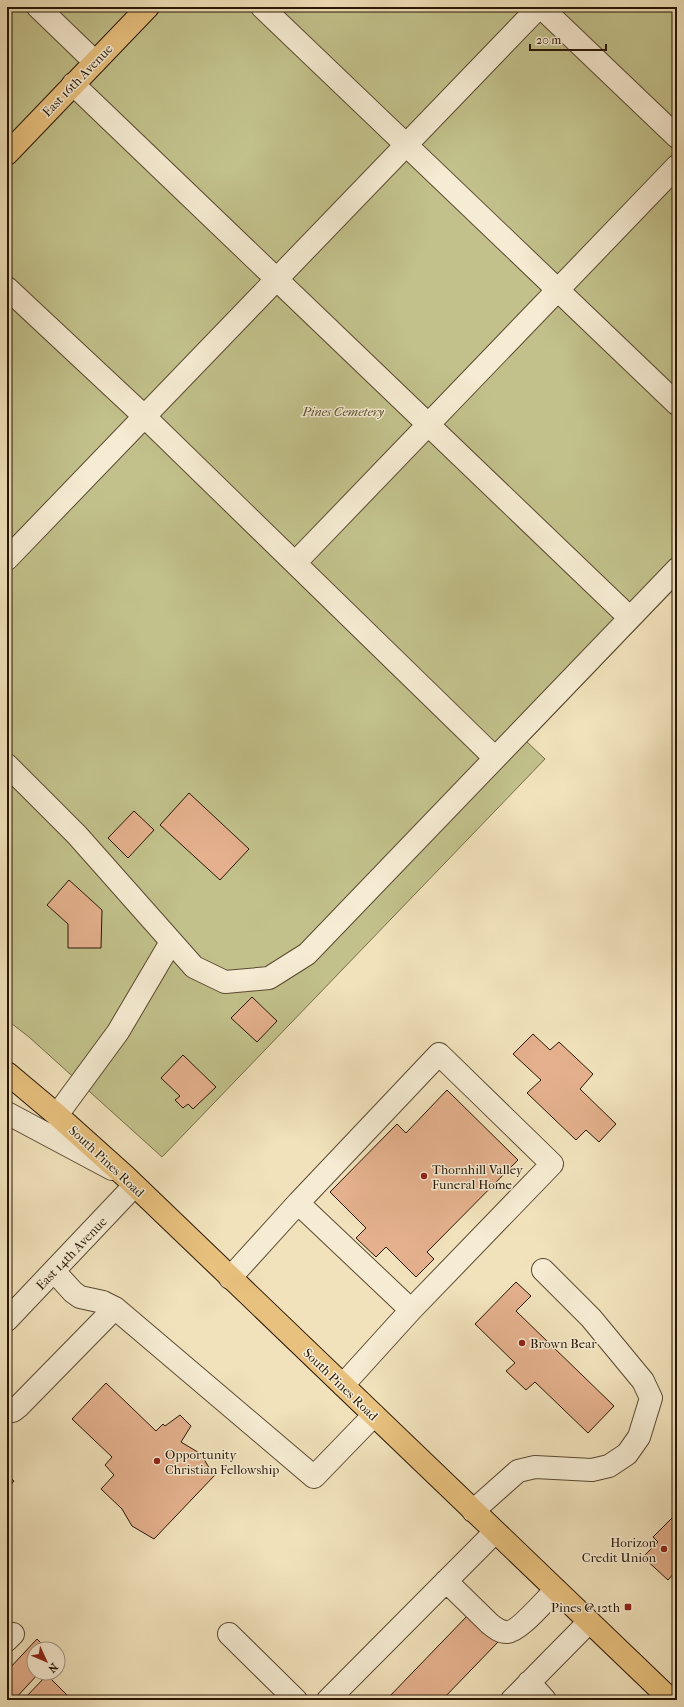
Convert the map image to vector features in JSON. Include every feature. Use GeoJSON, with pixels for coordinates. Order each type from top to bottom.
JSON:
{"type":"FeatureCollection","features":[{"type":"Feature","properties":{"kind":"main road","name":"East 16th Avenue"},"geometry":{"type":"LineString","coordinates":[[7,154],[148,7]]}},
{"type":"Feature","properties":{"kind":"main road","name":"South Pines Road"},"geometry":{"type":"LineString","coordinates":[[7,1073],[58,1115],[130,1181],[589,1622],[670,1696]]}},
{"type":"Feature","properties":{"kind":"street"},"geometry":{"type":"LineString","coordinates":[[38,7],[95,62]]}},
{"type":"Feature","properties":{"kind":"street"},"geometry":{"type":"LineString","coordinates":[[262,7],[407,144],[677,404]]}},
{"type":"Feature","properties":{"kind":"street"},"geometry":{"type":"LineString","coordinates":[[7,559],[540,7],[677,137]]}},
{"type":"Feature","properties":{"kind":"street"},"geometry":{"type":"LineString","coordinates":[[73,84],[630,618]]}},
{"type":"Feature","properties":{"kind":"street"},"geometry":{"type":"LineString","coordinates":[[295,563],[677,166]]}},
{"type":"Feature","properties":{"kind":"street"},"geometry":{"type":"LineString","coordinates":[[7,288],[145,417],[495,758]]}},
{"type":"Feature","properties":{"kind":"street"},"geometry":{"type":"LineString","coordinates":[[7,765],[77,835],[194,967],[225,982],[269,978],[307,954],[677,569]]}},
{"type":"Feature","properties":{"kind":"street"},"geometry":{"type":"LineString","coordinates":[[58,1115],[118,1032],[171,942]]}},
{"type":"Feature","properties":{"kind":"street"},"geometry":{"type":"LineString","coordinates":[[230,1278],[298,1203],[439,1054],[552,1164],[411,1310],[343,1385]]}},
{"type":"Feature","properties":{"kind":"street"},"geometry":{"type":"LineString","coordinates":[[7,1113],[130,1181]]}},
{"type":"Feature","properties":{"kind":"street","name":"East 14th Avenue"},"geometry":{"type":"LineString","coordinates":[[7,1320],[54,1271],[130,1181]]}},
{"type":"Feature","properties":{"kind":"street"},"geometry":{"type":"LineString","coordinates":[[298,1203],[411,1310]]}},
{"type":"Feature","properties":{"kind":"street"},"geometry":{"type":"LineString","coordinates":[[474,1511],[518,1471],[534,1467],[592,1470],[609,1466],[627,1454],[639,1437],[651,1398],[643,1381],[591,1318],[543,1270]]}},
{"type":"Feature","properties":{"kind":"street"},"geometry":{"type":"LineString","coordinates":[[54,1271],[73,1292],[80,1297],[103,1302],[114,1308],[314,1477],[374,1415]]}},
{"type":"Feature","properties":{"kind":"street"},"geometry":{"type":"LineString","coordinates":[[7,1410],[13,1411],[18,1407],[114,1308]]}},
{"type":"Feature","properties":{"kind":"street"},"geometry":{"type":"LineString","coordinates":[[328,1700],[495,1532]]}},
{"type":"Feature","properties":{"kind":"street"},"geometry":{"type":"LineString","coordinates":[[446,1580],[490,1624],[507,1632],[517,1628],[556,1590]]}},
{"type":"Feature","properties":{"kind":"street"},"geometry":{"type":"LineString","coordinates":[[512,1700],[589,1622]]}},
{"type":"Feature","properties":{"kind":"street"},"geometry":{"type":"LineString","coordinates":[[229,1634],[296,1700]]}},
{"type":"Feature","properties":{"kind":"street"},"geometry":{"type":"LineString","coordinates":[[529,1682],[545,1700]]}},
{"type":"Feature","properties":{"kind":"green space","name":"Pines Cemetery"},"geometry":{"type":"Polygon","coordinates":[[[7,7],[677,7],[677,586],[527,742],[545,759],[162,1157],[29,1037],[7,1020],[7,7]]]}},
{"type":"Feature","properties":{"kind":"building"},"geometry":{"type":"Polygon","coordinates":[[[189,793],[249,849],[220,880],[160,825],[189,793]]]}},
{"type":"Feature","properties":{"kind":"building"},"geometry":{"type":"Polygon","coordinates":[[[134,811],[154,830],[128,858],[108,838],[134,811]]]}},
{"type":"Feature","properties":{"kind":"building"},"geometry":{"type":"Polygon","coordinates":[[[69,880],[102,910],[101,948],[68,948],[68,924],[47,905],[69,880]]]}},
{"type":"Feature","properties":{"kind":"building"},"geometry":{"type":"Polygon","coordinates":[[[252,997],[277,1021],[257,1042],[231,1018],[252,997]]]}},
{"type":"Feature","properties":{"kind":"building"},"geometry":{"type":"Polygon","coordinates":[[[533,1034],[550,1050],[559,1042],[593,1074],[580,1089],[616,1124],[599,1142],[586,1130],[576,1140],[527,1093],[541,1080],[513,1054],[533,1034]]]}},
{"type":"Feature","properties":{"kind":"building"},"geometry":{"type":"Polygon","coordinates":[[[183,1055],[216,1087],[193,1109],[188,1104],[183,1108],[175,1100],[180,1096],[161,1078],[183,1055]]]}},
{"type":"Feature","properties":{"kind":"building","name":"Thornhill Valley Funeral Home"},"geometry":{"type":"Polygon","coordinates":[[[447,1090],[518,1160],[427,1252],[434,1259],[416,1277],[386,1247],[376,1257],[356,1238],[366,1228],[330,1192],[397,1124],[406,1133],[447,1090]]]}},
{"type":"Feature","properties":{"kind":"building","name":"Brown Bear"},"geometry":{"type":"Polygon","coordinates":[[[516,1282],[531,1296],[516,1311],[614,1406],[588,1433],[535,1382],[526,1390],[506,1371],[515,1363],[475,1324],[516,1282]]]}},
{"type":"Feature","properties":{"kind":"building","name":"Opportunity Christian Fellowship"},"geometry":{"type":"Polygon","coordinates":[[[106,1383],[156,1431],[163,1424],[165,1426],[180,1415],[191,1426],[181,1442],[201,1454],[215,1475],[154,1539],[132,1526],[122,1509],[101,1489],[114,1475],[105,1465],[112,1457],[72,1419],[106,1383]]]}},
{"type":"Feature","properties":{"kind":"building"},"geometry":{"type":"Polygon","coordinates":[[[7,1475],[14,1481],[7,1489],[7,1475]]]}},
{"type":"Feature","properties":{"kind":"building","name":"Horizon Credit Union"},"geometry":{"type":"Polygon","coordinates":[[[675,1515],[677,1517],[677,1570],[668,1580],[643,1557],[658,1542],[653,1537],[675,1515]]]}},
{"type":"Feature","properties":{"kind":"building"},"geometry":{"type":"Polygon","coordinates":[[[470,1613],[499,1641],[442,1700],[386,1700],[470,1613]]]}},
{"type":"Feature","properties":{"kind":"building"},"geometry":{"type":"Polygon","coordinates":[[[26,1651],[26,1681],[32,1681],[14,1700],[7,1700],[7,1671],[26,1651]]]}},
{"type":"Feature","properties":{"kind":"building"},"geometry":{"type":"Polygon","coordinates":[[[41,1681],[53,1681],[72,1700],[23,1700],[41,1681]]]}},
{"type":"Feature","properties":{"kind":"place","name":"Thornhill Valley Funeral Home"},"geometry":{"type":"Point","coordinates":[424,1176]}},
{"type":"Feature","properties":{"kind":"place","name":"Brown Bear"},"geometry":{"type":"Point","coordinates":[522,1343]}},
{"type":"Feature","properties":{"kind":"place","name":"Opportunity Christian Fellowship"},"geometry":{"type":"Point","coordinates":[157,1461]}},
{"type":"Feature","properties":{"kind":"place","name":"Horizon Credit Union"},"geometry":{"type":"Point","coordinates":[664,1549]}},
{"type":"Feature","properties":{"kind":"place","name":"Pines @ 12th"},"geometry":{"type":"Point","coordinates":[628,1607]}}]}
